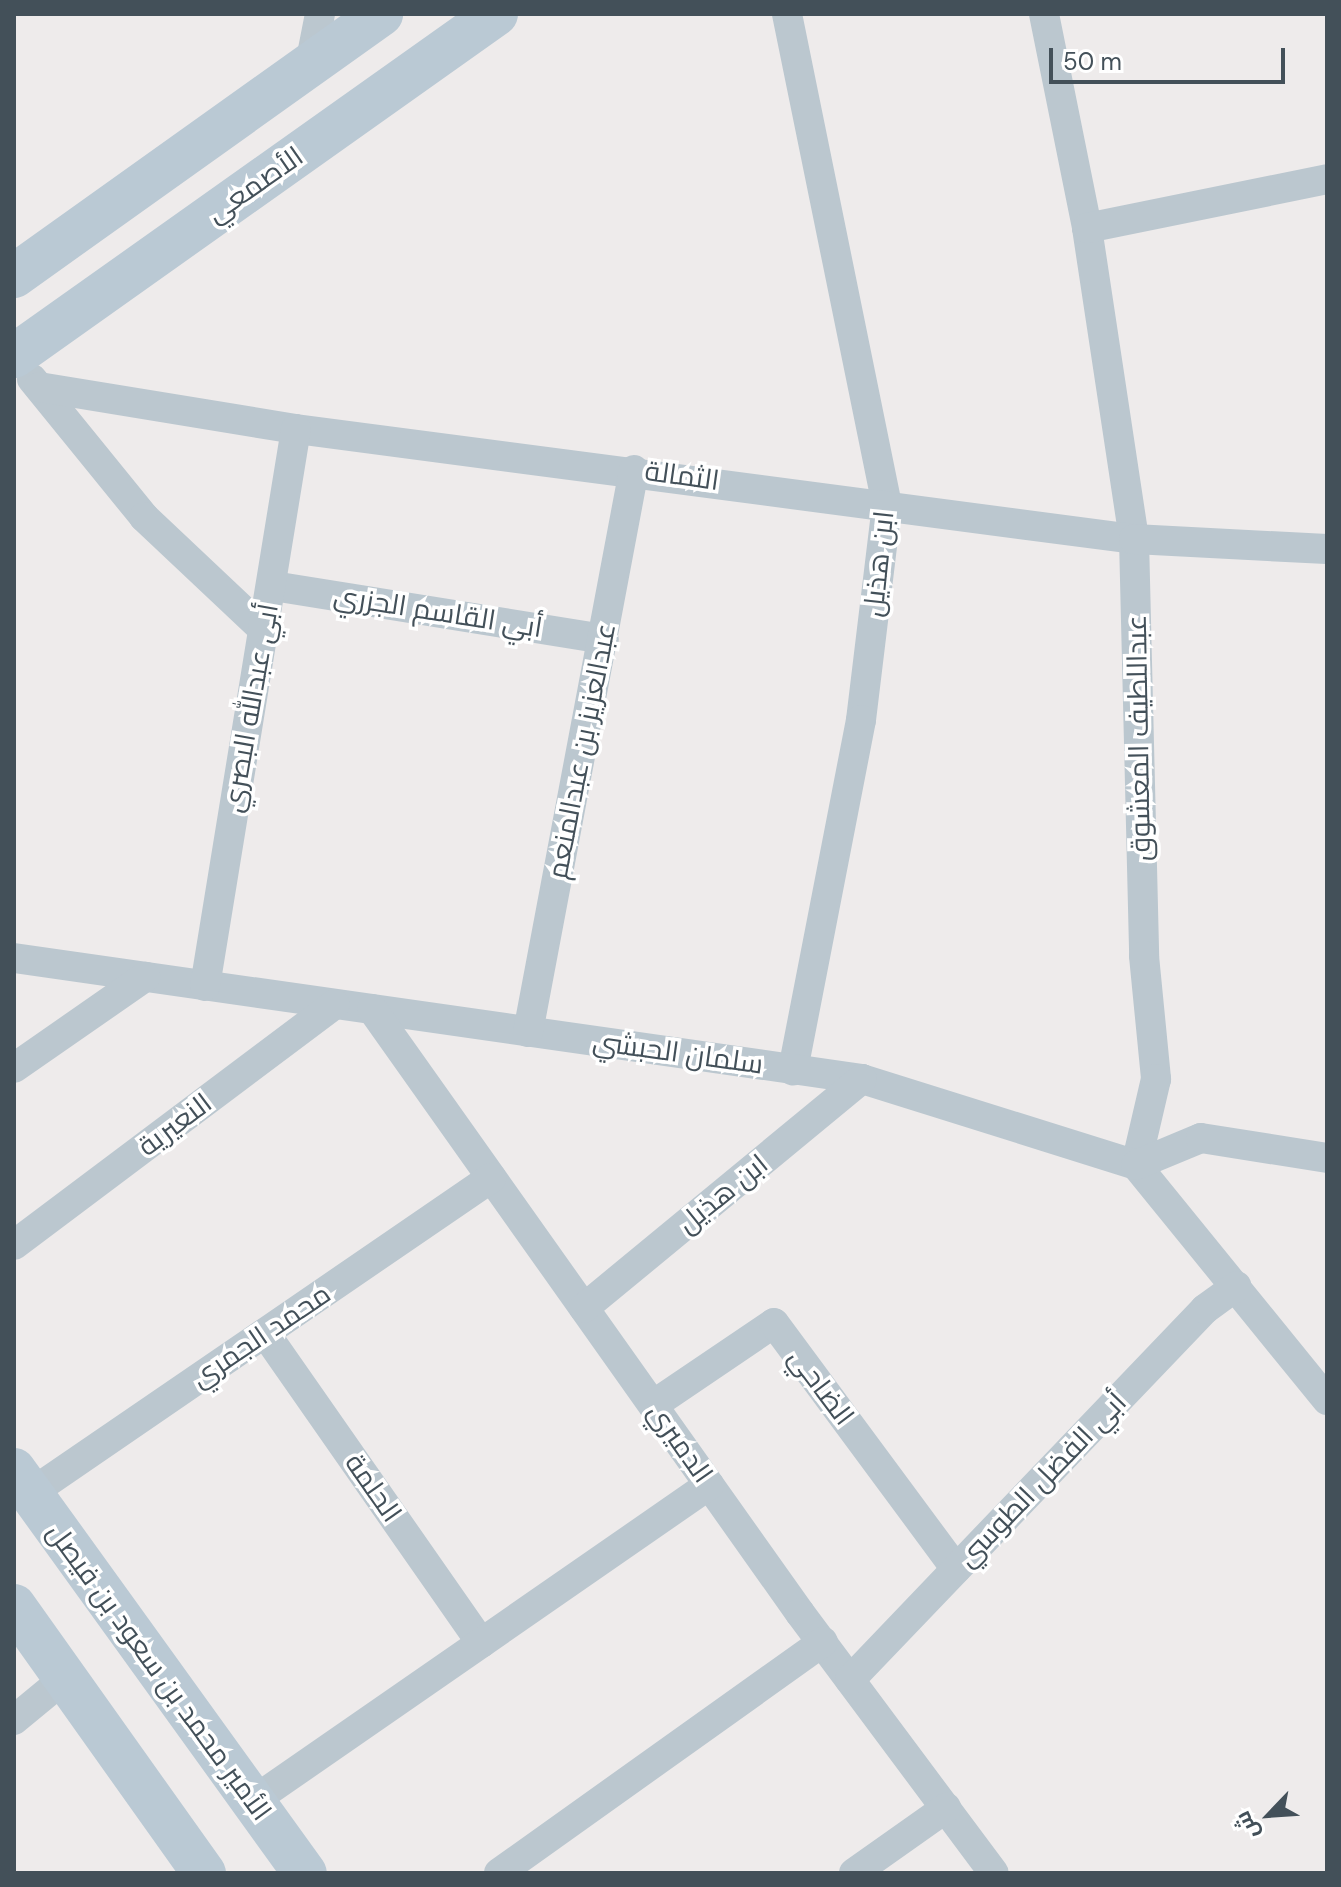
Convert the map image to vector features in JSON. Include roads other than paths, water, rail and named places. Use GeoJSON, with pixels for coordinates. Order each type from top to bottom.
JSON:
{"type":"FeatureCollection","features":[{"type":"Feature","properties":{"kind":"street"},"geometry":{"type":"LineString","coordinates":[[310,65],[320,14]]}},
{"type":"Feature","properties":{"kind":"street"},"geometry":{"type":"LineString","coordinates":[[14,276],[381,14]]}},
{"type":"Feature","properties":{"kind":"street","name":"الأصمعي"},"geometry":{"type":"LineString","coordinates":[[22,368],[496,14]]}},
{"type":"Feature","properties":{"kind":"street","name":"ابن هذيل"},"geometry":{"type":"LineString","coordinates":[[787,14],[887,505],[861,720],[793,1070]]}},
{"type":"Feature","properties":{"kind":"street","name":"عبداللطيف المعشوق"},"geometry":{"type":"LineString","coordinates":[[1044,14],[1087,228],[1134,539],[1144,956],[1156,1079],[1136,1165]]}},
{"type":"Feature","properties":{"kind":"street"},"geometry":{"type":"LineString","coordinates":[[1087,228],[1327,179]]}},
{"type":"Feature","properties":{"kind":"street"},"geometry":{"type":"LineString","coordinates":[[22,368],[144,517],[263,629]]}},
{"type":"Feature","properties":{"kind":"street","name":"الثمالة"},"geometry":{"type":"LineString","coordinates":[[22,368],[296,429],[634,470],[1134,539],[1327,549]]}},
{"type":"Feature","properties":{"kind":"street","name":"أبي عبدالله البصري"},"geometry":{"type":"LineString","coordinates":[[205,986],[263,629],[273,586],[296,429]]}},
{"type":"Feature","properties":{"kind":"street","name":"عبدالعزيز بن عبدالمنعم"},"geometry":{"type":"LineString","coordinates":[[528,1032],[634,470]]}},
{"type":"Feature","properties":{"kind":"street","name":"أبي القاسم الجزري"},"geometry":{"type":"LineString","coordinates":[[273,586],[604,639]]}},
{"type":"Feature","properties":{"kind":"street","name":"سلمان الحبشي"},"geometry":{"type":"LineString","coordinates":[[14,958],[862,1079],[1136,1165]]}},
{"type":"Feature","properties":{"kind":"street"},"geometry":{"type":"LineString","coordinates":[[14,1068],[145,977]]}},
{"type":"Feature","properties":{"kind":"street","name":"النعيرية"},"geometry":{"type":"LineString","coordinates":[[14,1245],[335,1004]]}},
{"type":"Feature","properties":{"kind":"street","name":"الدميري"},"geometry":{"type":"LineString","coordinates":[[372,1009],[709,1485],[994,1873]]}},
{"type":"Feature","properties":{"kind":"street","name":"ابن هذيل"},"geometry":{"type":"LineString","coordinates":[[584,1308],[862,1079]]}},
{"type":"Feature","properties":{"kind":"street"},"geometry":{"type":"LineString","coordinates":[[1327,1158],[1201,1138],[1136,1165],[1327,1400]]}},
{"type":"Feature","properties":{"kind":"street","name":"محمد الجمري"},"geometry":{"type":"LineString","coordinates":[[22,1482],[265,1333],[491,1178]]}},
{"type":"Feature","properties":{"kind":"street","name":"أبي الفضل الطوسي"},"geometry":{"type":"LineString","coordinates":[[850,1680],[1205,1309],[1237,1286]]}},
{"type":"Feature","properties":{"kind":"street","name":"الضاحي"},"geometry":{"type":"LineString","coordinates":[[653,1405],[774,1323],[956,1569]]}},
{"type":"Feature","properties":{"kind":"street","name":"الحلمة"},"geometry":{"type":"LineString","coordinates":[[265,1333],[481,1643]]}},
{"type":"Feature","properties":{"kind":"street","name":"الأمير محمد بن سعود بن فيصل"},"geometry":{"type":"LineString","coordinates":[[22,1482],[305,1873]]}},
{"type":"Feature","properties":{"kind":"street"},"geometry":{"type":"LineString","coordinates":[[253,1801],[709,1485]]}},
{"type":"Feature","properties":{"kind":"street"},"geometry":{"type":"LineString","coordinates":[[14,1606],[204,1873]]}},
{"type":"Feature","properties":{"kind":"street"},"geometry":{"type":"LineString","coordinates":[[499,1873],[823,1642]]}},
{"type":"Feature","properties":{"kind":"street"},"geometry":{"type":"LineString","coordinates":[[14,1720],[65,1678]]}},
{"type":"Feature","properties":{"kind":"street"},"geometry":{"type":"LineString","coordinates":[[854,1873],[946,1808]]}}]}
